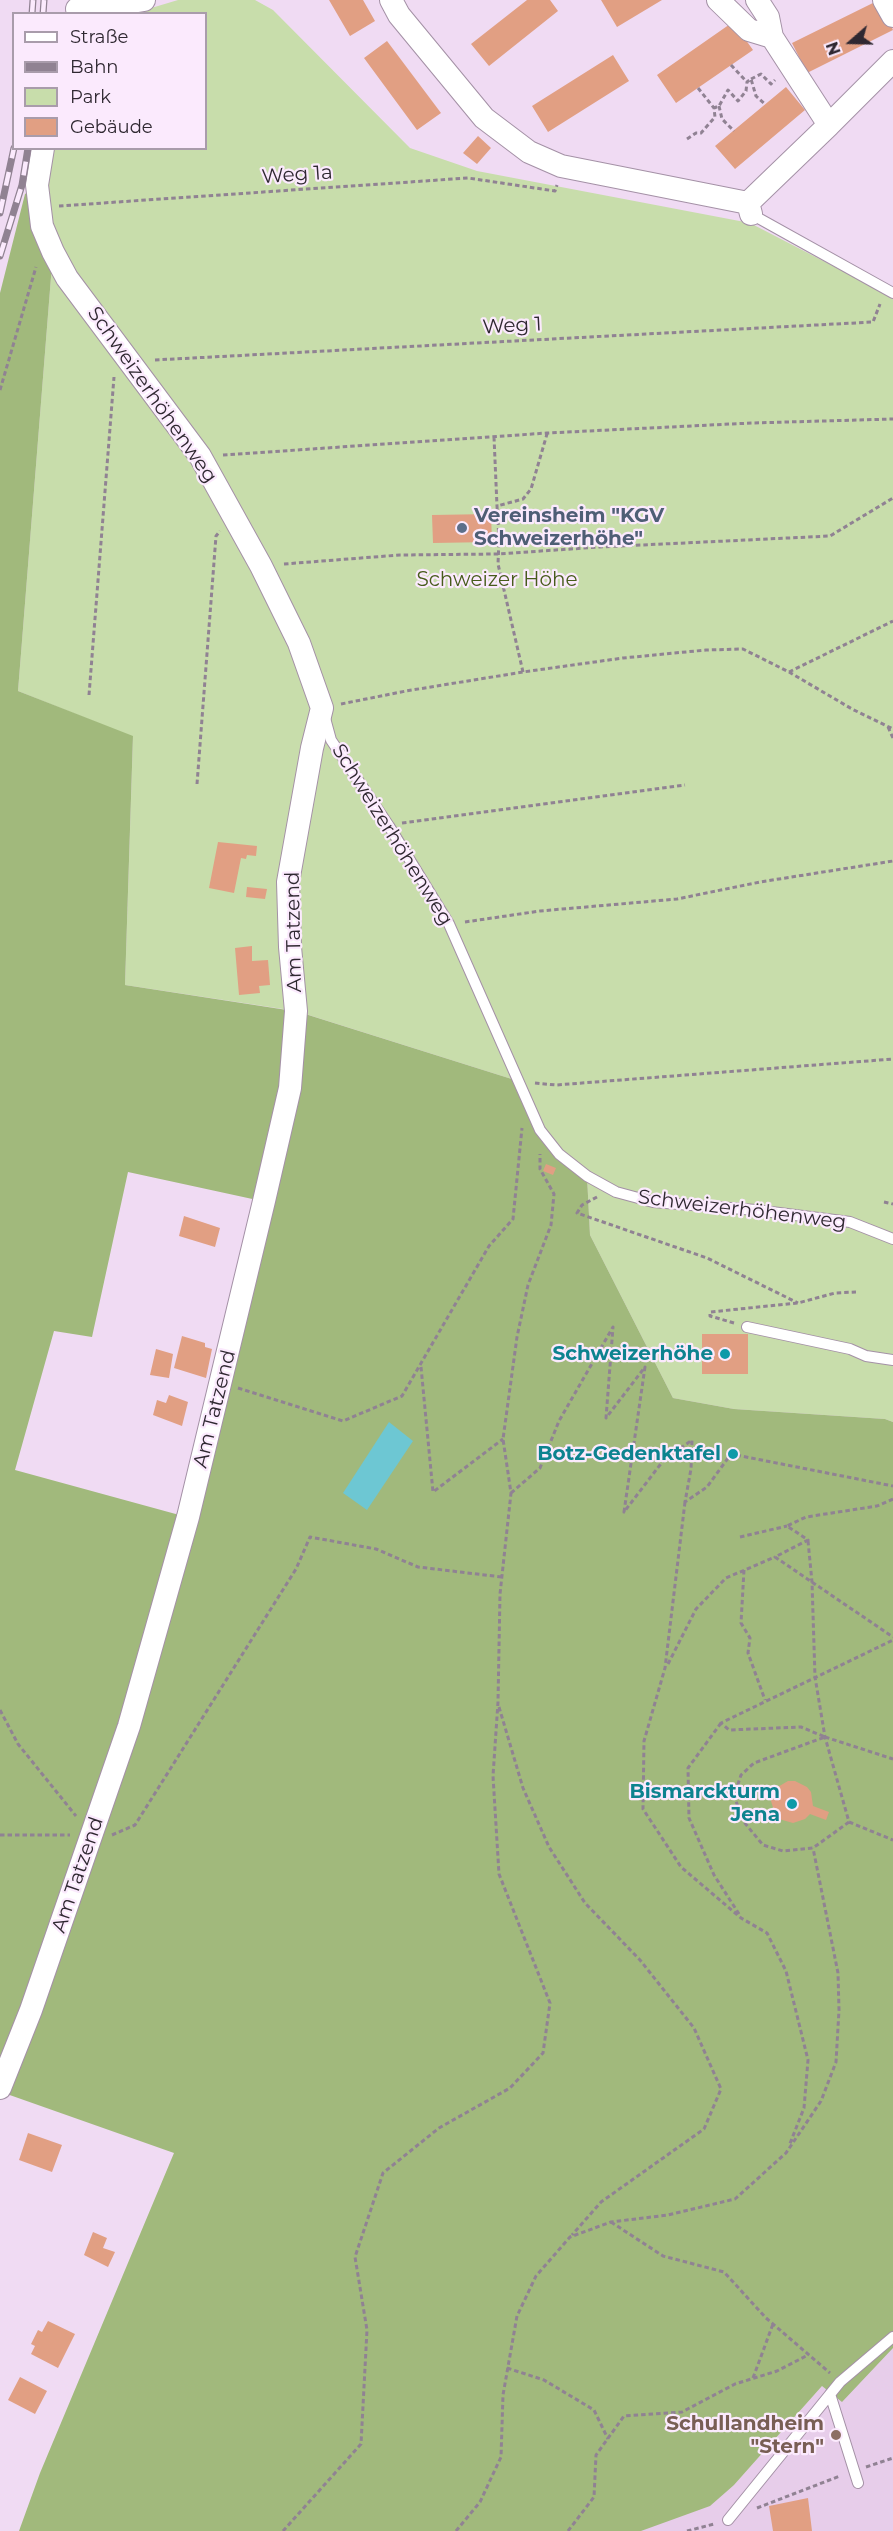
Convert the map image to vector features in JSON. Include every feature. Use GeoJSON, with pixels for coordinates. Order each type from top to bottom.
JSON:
{"type":"FeatureCollection","features":[{"type":"Feature","properties":{"kind":"street"},"geometry":{"type":"LineString","coordinates":[[78,7],[91,9],[144,0]]}},
{"type":"Feature","properties":{"kind":"street"},"geometry":{"type":"LineString","coordinates":[[391,0],[399,15],[484,118],[529,152],[561,166],[750,209],[829,124],[893,61]]}},
{"type":"Feature","properties":{"kind":"street"},"geometry":{"type":"LineString","coordinates":[[718,0],[749,30],[772,37]]}},
{"type":"Feature","properties":{"kind":"street"},"geometry":{"type":"LineString","coordinates":[[756,0],[768,17],[772,37],[829,124]]}},
{"type":"Feature","properties":{"kind":"street"},"geometry":{"type":"LineString","coordinates":[[884,0],[893,16]]}},
{"type":"Feature","properties":{"kind":"street","name":"Schweizerhöhenweg"},"geometry":{"type":"LineString","coordinates":[[43,150],[37,185],[42,226],[53,252],[67,278],[200,456],[261,566],[299,643],[322,708]]}},
{"type":"Feature","properties":{"kind":"street","name":"Am Tatzend"},"geometry":{"type":"LineString","coordinates":[[0,2088],[31,2010],[129,1726],[188,1517],[290,1088],[296,1011],[290,947],[288,882],[312,748],[322,708]]}},
{"type":"Feature","properties":{"kind":"lane"},"geometry":{"type":"LineString","coordinates":[[750,209],[893,292]]}},
{"type":"Feature","properties":{"kind":"lane","name":"Schweizerhöhenweg"},"geometry":{"type":"LineString","coordinates":[[322,708],[331,740],[389,826],[449,924],[540,1130],[560,1154],[587,1176],[616,1192],[653,1202],[756,1210],[850,1222],[893,1239]]}},
{"type":"Feature","properties":{"kind":"lane"},"geometry":{"type":"LineString","coordinates":[[747,1326],[850,1349],[866,1356],[893,1360]]}},
{"type":"Feature","properties":{"kind":"lane"},"geometry":{"type":"LineString","coordinates":[[728,2520],[840,2382],[893,2337]]}},
{"type":"Feature","properties":{"kind":"lane"},"geometry":{"type":"LineString","coordinates":[[830,2394],[858,2483]]}},
{"type":"Feature","properties":{"kind":"path"},"geometry":{"type":"LineString","coordinates":[[730,65],[747,82]]}},
{"type":"Feature","properties":{"kind":"path"},"geometry":{"type":"LineString","coordinates":[[747,82],[761,74],[771,84],[780,77]]}},
{"type":"Feature","properties":{"kind":"path"},"geometry":{"type":"LineString","coordinates":[[752,79],[756,96],[765,104]]}},
{"type":"Feature","properties":{"kind":"path"},"geometry":{"type":"LineString","coordinates":[[714,108],[719,106],[728,90],[738,101],[746,91],[747,82]]}},
{"type":"Feature","properties":{"kind":"path"},"geometry":{"type":"LineString","coordinates":[[687,139],[696,133],[701,133],[716,117],[714,108],[698,88]]}},
{"type":"Feature","properties":{"kind":"path"},"geometry":{"type":"LineString","coordinates":[[719,106],[722,119],[734,131]]}},
{"type":"Feature","properties":{"kind":"path","name":"Weg 1a"},"geometry":{"type":"LineString","coordinates":[[40,207],[468,178],[555,191]]}},
{"type":"Feature","properties":{"kind":"path"},"geometry":{"type":"LineString","coordinates":[[0,390],[37,260]]}},
{"type":"Feature","properties":{"kind":"path","name":"Weg 1"},"geometry":{"type":"LineString","coordinates":[[132,362],[873,322],[880,304]]}},
{"type":"Feature","properties":{"kind":"path"},"geometry":{"type":"LineString","coordinates":[[89,696],[114,377],[132,362]]}},
{"type":"Feature","properties":{"kind":"path"},"geometry":{"type":"LineString","coordinates":[[200,456],[752,423],[893,419]]}},
{"type":"Feature","properties":{"kind":"path"},"geometry":{"type":"LineString","coordinates":[[498,506],[523,499],[531,489],[547,434]]}},
{"type":"Feature","properties":{"kind":"path"},"geometry":{"type":"LineString","coordinates":[[494,437],[499,540],[497,554],[523,672]]}},
{"type":"Feature","properties":{"kind":"path"},"geometry":{"type":"LineString","coordinates":[[261,566],[400,555],[497,554],[830,536],[893,498]]}},
{"type":"Feature","properties":{"kind":"path"},"geometry":{"type":"LineString","coordinates":[[197,784],[216,536],[234,517]]}},
{"type":"Feature","properties":{"kind":"path"},"geometry":{"type":"LineString","coordinates":[[499,540],[547,536]]}},
{"type":"Feature","properties":{"kind":"path"},"geometry":{"type":"LineString","coordinates":[[789,672],[893,621]]}},
{"type":"Feature","properties":{"kind":"path"},"geometry":{"type":"LineString","coordinates":[[322,708],[406,691],[523,672],[623,658],[743,649],[893,729]]}},
{"type":"Feature","properties":{"kind":"path"},"geometry":{"type":"LineString","coordinates":[[888,727],[893,738]]}},
{"type":"Feature","properties":{"kind":"path"},"geometry":{"type":"LineString","coordinates":[[389,826],[685,785]]}},
{"type":"Feature","properties":{"kind":"path"},"geometry":{"type":"LineString","coordinates":[[449,924],[540,911],[677,899],[760,882],[893,861]]}},
{"type":"Feature","properties":{"kind":"path"},"geometry":{"type":"LineString","coordinates":[[518,1081],[556,1085],[893,1059]]}},
{"type":"Feature","properties":{"kind":"path"},"geometry":{"type":"LineString","coordinates":[[221,1383],[343,1421],[402,1396],[489,1246],[513,1219],[522,1122],[540,1130],[540,1169],[554,1194],[551,1225],[528,1285],[517,1337],[503,1438],[511,1493],[502,1577],[493,1776],[499,1874],[550,2003],[543,2053],[510,2088],[439,2128],[383,2173],[355,2257],[367,2330],[361,2445],[283,2531]]}},
{"type":"Feature","properties":{"kind":"path"},"geometry":{"type":"LineString","coordinates":[[616,1192],[595,1197],[582,1205],[577,1213],[707,1258],[798,1303],[835,1293],[856,1292]]}},
{"type":"Feature","properties":{"kind":"path"},"geometry":{"type":"LineString","coordinates":[[884,1202],[893,1204]]}},
{"type":"Feature","properties":{"kind":"path"},"geometry":{"type":"LineString","coordinates":[[511,1493],[540,1468],[559,1421],[613,1327],[606,1418],[645,1367],[624,1512],[663,1461],[692,1440],[691,1469],[685,1502],[666,1668]]}},
{"type":"Feature","properties":{"kind":"path"},"geometry":{"type":"LineString","coordinates":[[420,1364],[433,1492],[503,1438]]}},
{"type":"Feature","properties":{"kind":"path"},"geometry":{"type":"LineString","coordinates":[[685,1502],[707,1487],[731,1454],[893,1486]]}},
{"type":"Feature","properties":{"kind":"path"},"geometry":{"type":"LineString","coordinates":[[740,1537],[787,1526],[806,1517],[877,1506],[893,1499]]}},
{"type":"Feature","properties":{"kind":"path"},"geometry":{"type":"LineString","coordinates":[[787,1526],[808,1540]]}},
{"type":"Feature","properties":{"kind":"path"},"geometry":{"type":"LineString","coordinates":[[0,1835],[113,1835],[135,1825],[296,1569],[310,1537],[376,1550],[418,1567],[502,1577]]}},
{"type":"Feature","properties":{"kind":"path"},"geometry":{"type":"LineString","coordinates":[[786,2153],[804,2108],[808,2060],[786,1971],[767,1933],[741,1918],[681,1867],[643,1809],[644,1741],[666,1668],[696,1609],[726,1578],[808,1540]]}},
{"type":"Feature","properties":{"kind":"path"},"geometry":{"type":"LineString","coordinates":[[808,1540],[812,1582],[815,1677],[825,1737],[849,1822]]}},
{"type":"Feature","properties":{"kind":"path"},"geometry":{"type":"LineString","coordinates":[[741,1918],[714,1875],[689,1818],[688,1768],[721,1723],[893,1639],[775,1557]]}},
{"type":"Feature","properties":{"kind":"path"},"geometry":{"type":"LineString","coordinates":[[744,1570],[741,1623],[750,1638],[748,1653],[765,1700]]}},
{"type":"Feature","properties":{"kind":"path"},"geometry":{"type":"LineString","coordinates":[[456,2531],[480,2502],[501,2457],[503,2395],[517,2316],[536,2276],[601,2202],[704,2129],[721,2089],[694,2028],[640,1960],[585,1903],[549,1847],[523,1788],[498,1702]]}},
{"type":"Feature","properties":{"kind":"path"},"geometry":{"type":"LineString","coordinates":[[0,1710],[18,1744],[92,1835]]}},
{"type":"Feature","properties":{"kind":"path"},"geometry":{"type":"LineString","coordinates":[[721,1723],[729,1730],[801,1727],[893,1759]]}},
{"type":"Feature","properties":{"kind":"path"},"geometry":{"type":"LineString","coordinates":[[825,1737],[754,1763],[741,1775],[734,1796],[744,1822],[763,1845],[783,1851],[813,1848],[849,1822]]}},
{"type":"Feature","properties":{"kind":"path"},"geometry":{"type":"LineString","coordinates":[[849,1822],[893,1840]]}},
{"type":"Feature","properties":{"kind":"path"},"geometry":{"type":"LineString","coordinates":[[570,2236],[611,2222],[668,2215],[735,2199],[786,2153],[821,2101],[836,2062],[839,2010],[838,1973],[813,1848]]}},
{"type":"Feature","properties":{"kind":"path"},"geometry":{"type":"LineString","coordinates":[[611,2222],[663,2256],[724,2272],[773,2324],[840,2382]]}},
{"type":"Feature","properties":{"kind":"path"},"geometry":{"type":"LineString","coordinates":[[753,2378],[773,2324]]}},
{"type":"Feature","properties":{"kind":"path"},"geometry":{"type":"LineString","coordinates":[[568,2531],[594,2497],[596,2455],[624,2416],[682,2412],[735,2384],[777,2371],[808,2355]]}},
{"type":"Feature","properties":{"kind":"path"},"geometry":{"type":"LineString","coordinates":[[507,2368],[544,2380],[594,2410],[608,2439]]}},
{"type":"Feature","properties":{"kind":"path"},"geometry":{"type":"LineString","coordinates":[[687,2531],[728,2520],[854,2470],[893,2458]]}},
{"type":"Feature","properties":{"kind":"shaded area","name":"Schullandheim \"Stern\""},"geometry":{"type":"Polygon","coordinates":[[[893,2348],[893,2531],[641,2531],[734,2485],[823,2385],[830,2394],[893,2348]]]}},
{"type":"Feature","properties":{"kind":"green space","name":"Schweizer Höhe"},"geometry":{"type":"Polygon","coordinates":[[[178,0],[255,0],[273,10],[410,148],[477,171],[750,223],[893,297],[893,1422],[885,1419],[734,1409],[673,1398],[590,1235],[587,1176],[559,1154],[518,1081],[296,1011],[125,985],[133,737],[18,691],[53,252],[43,150],[207,150],[207,12],[123,12],[148,9],[178,0]]]}},
{"type":"Feature","properties":{"kind":"green space"},"geometry":{"type":"Polygon","coordinates":[[[37,185],[53,252],[18,691],[133,736],[125,985],[287,1010],[284,1086],[257,1200],[128,1172],[92,1337],[54,1331],[15,1470],[183,1516],[124,1719],[0,2075],[0,293],[25,194],[37,185]]]}},
{"type":"Feature","properties":{"kind":"green space"},"geometry":{"type":"Polygon","coordinates":[[[302,1013],[518,1081],[540,1130],[587,1176],[590,1235],[673,1398],[734,1409],[885,1419],[893,1422],[893,2348],[842,2402],[822,2386],[734,2485],[710,2506],[641,2531],[19,2531],[40,2473],[174,2153],[4,2093],[134,1726],[302,1013]]]}},
{"type":"Feature","properties":{"kind":"water"},"geometry":{"type":"Polygon","coordinates":[[[389,1422],[413,1441],[367,1510],[343,1493],[389,1422]]]}},
{"type":"Feature","properties":{"kind":"building"},"geometry":{"type":"Polygon","coordinates":[[[329,0],[363,0],[375,21],[350,36],[329,0]]]}},
{"type":"Feature","properties":{"kind":"building"},"geometry":{"type":"Polygon","coordinates":[[[527,0],[550,0],[558,11],[489,66],[471,44],[527,0]]]}},
{"type":"Feature","properties":{"kind":"building"},"geometry":{"type":"Polygon","coordinates":[[[601,0],[662,0],[617,27],[601,0]]]}},
{"type":"Feature","properties":{"kind":"building"},"geometry":{"type":"Polygon","coordinates":[[[879,0],[893,30],[807,73],[792,43],[879,0]]]}},
{"type":"Feature","properties":{"kind":"building"},"geometry":{"type":"Polygon","coordinates":[[[733,22],[753,50],[676,103],[657,75],[733,22]]]}},
{"type":"Feature","properties":{"kind":"building"},"geometry":{"type":"Polygon","coordinates":[[[387,41],[441,113],[417,130],[364,58],[387,41]]]}},
{"type":"Feature","properties":{"kind":"building"},"geometry":{"type":"Polygon","coordinates":[[[613,55],[629,81],[548,132],[532,106],[613,55]]]}},
{"type":"Feature","properties":{"kind":"building"},"geometry":{"type":"Polygon","coordinates":[[[786,87],[805,110],[735,169],[715,146],[786,87]]]}},
{"type":"Feature","properties":{"kind":"building"},"geometry":{"type":"Polygon","coordinates":[[[478,136],[491,148],[477,164],[463,153],[478,136]]]}},
{"type":"Feature","properties":{"kind":"building","name":"Vereinsheim \"KGV Schweizerhöhe\""},"geometry":{"type":"Polygon","coordinates":[[[491,514],[492,542],[433,543],[432,515],[491,514]]]}},
{"type":"Feature","properties":{"kind":"building"},"geometry":{"type":"Polygon","coordinates":[[[218,842],[257,846],[256,856],[247,855],[246,859],[241,858],[234,893],[209,888],[218,842]]]}},
{"type":"Feature","properties":{"kind":"building"},"geometry":{"type":"Polygon","coordinates":[[[247,887],[267,889],[265,899],[246,897],[247,887]]]}},
{"type":"Feature","properties":{"kind":"building"},"geometry":{"type":"Polygon","coordinates":[[[252,946],[252,961],[268,960],[270,985],[259,986],[260,993],[239,995],[235,948],[252,946]]]}},
{"type":"Feature","properties":{"kind":"building"},"geometry":{"type":"Polygon","coordinates":[[[546,1164],[556,1168],[553,1175],[543,1171],[546,1164]]]}},
{"type":"Feature","properties":{"kind":"building"},"geometry":{"type":"Polygon","coordinates":[[[184,1216],[220,1228],[215,1247],[179,1236],[184,1216]]]}},
{"type":"Feature","properties":{"kind":"building","name":"Schweizerhöhe"},"geometry":{"type":"Polygon","coordinates":[[[702,1334],[748,1334],[748,1374],[702,1374],[702,1334]]]}},
{"type":"Feature","properties":{"kind":"building"},"geometry":{"type":"Polygon","coordinates":[[[182,1336],[205,1343],[205,1347],[212,1349],[206,1378],[174,1368],[182,1336]]]}},
{"type":"Feature","properties":{"kind":"building"},"geometry":{"type":"Polygon","coordinates":[[[156,1349],[173,1354],[169,1378],[150,1375],[156,1349]]]}},
{"type":"Feature","properties":{"kind":"building"},"geometry":{"type":"Polygon","coordinates":[[[169,1395],[188,1402],[182,1426],[153,1415],[157,1400],[166,1403],[169,1395]]]}},
{"type":"Feature","properties":{"kind":"building","name":"Bismarckturm Jena"},"geometry":{"type":"Polygon","coordinates":[[[788,1781],[795,1781],[807,1787],[811,1792],[813,1806],[829,1812],[826,1820],[810,1814],[805,1819],[793,1823],[779,1819],[771,1801],[776,1788],[788,1781]]]}},
{"type":"Feature","properties":{"kind":"building"},"geometry":{"type":"Polygon","coordinates":[[[28,2133],[62,2145],[52,2172],[19,2160],[28,2133]]]}},
{"type":"Feature","properties":{"kind":"building"},"geometry":{"type":"Polygon","coordinates":[[[93,2232],[107,2238],[103,2248],[115,2252],[108,2267],[84,2255],[93,2232]]]}},
{"type":"Feature","properties":{"kind":"building"},"geometry":{"type":"Polygon","coordinates":[[[48,2321],[75,2334],[58,2368],[31,2354],[35,2346],[31,2344],[38,2330],[42,2332],[48,2321]]]}},
{"type":"Feature","properties":{"kind":"building"},"geometry":{"type":"Polygon","coordinates":[[[20,2377],[47,2391],[35,2414],[8,2400],[20,2377]]]}},
{"type":"Feature","properties":{"kind":"building"},"geometry":{"type":"Polygon","coordinates":[[[808,2498],[812,2531],[773,2531],[769,2506],[808,2498]]]}},
{"type":"Feature","properties":{"kind":"railway"},"geometry":{"type":"LineString","coordinates":[[32,12],[33,0]]}},
{"type":"Feature","properties":{"kind":"railway"},"geometry":{"type":"LineString","coordinates":[[43,12],[44,0]]}},
{"type":"Feature","properties":{"kind":"railway"},"geometry":{"type":"LineString","coordinates":[[0,213],[14,150]]}},
{"type":"Feature","properties":{"kind":"railway"},"geometry":{"type":"LineString","coordinates":[[0,256],[22,185],[28,150]]}},
{"type":"Feature","properties":{"kind":"place","name":"Vereinsheim \"KGV Schweizerhöhe\""},"geometry":{"type":"Point","coordinates":[462,528]}},
{"type":"Feature","properties":{"kind":"place","name":"Schweizerhöhe"},"geometry":{"type":"Point","coordinates":[725,1354]}},
{"type":"Feature","properties":{"kind":"place","name":"Botz-Gedenktafel"},"geometry":{"type":"Point","coordinates":[733,1454]}},
{"type":"Feature","properties":{"kind":"place","name":"Bismarckturm Jena"},"geometry":{"type":"Point","coordinates":[792,1804]}},
{"type":"Feature","properties":{"kind":"place","name":"Schullandheim \"Stern\""},"geometry":{"type":"Point","coordinates":[836,2435]}}]}
